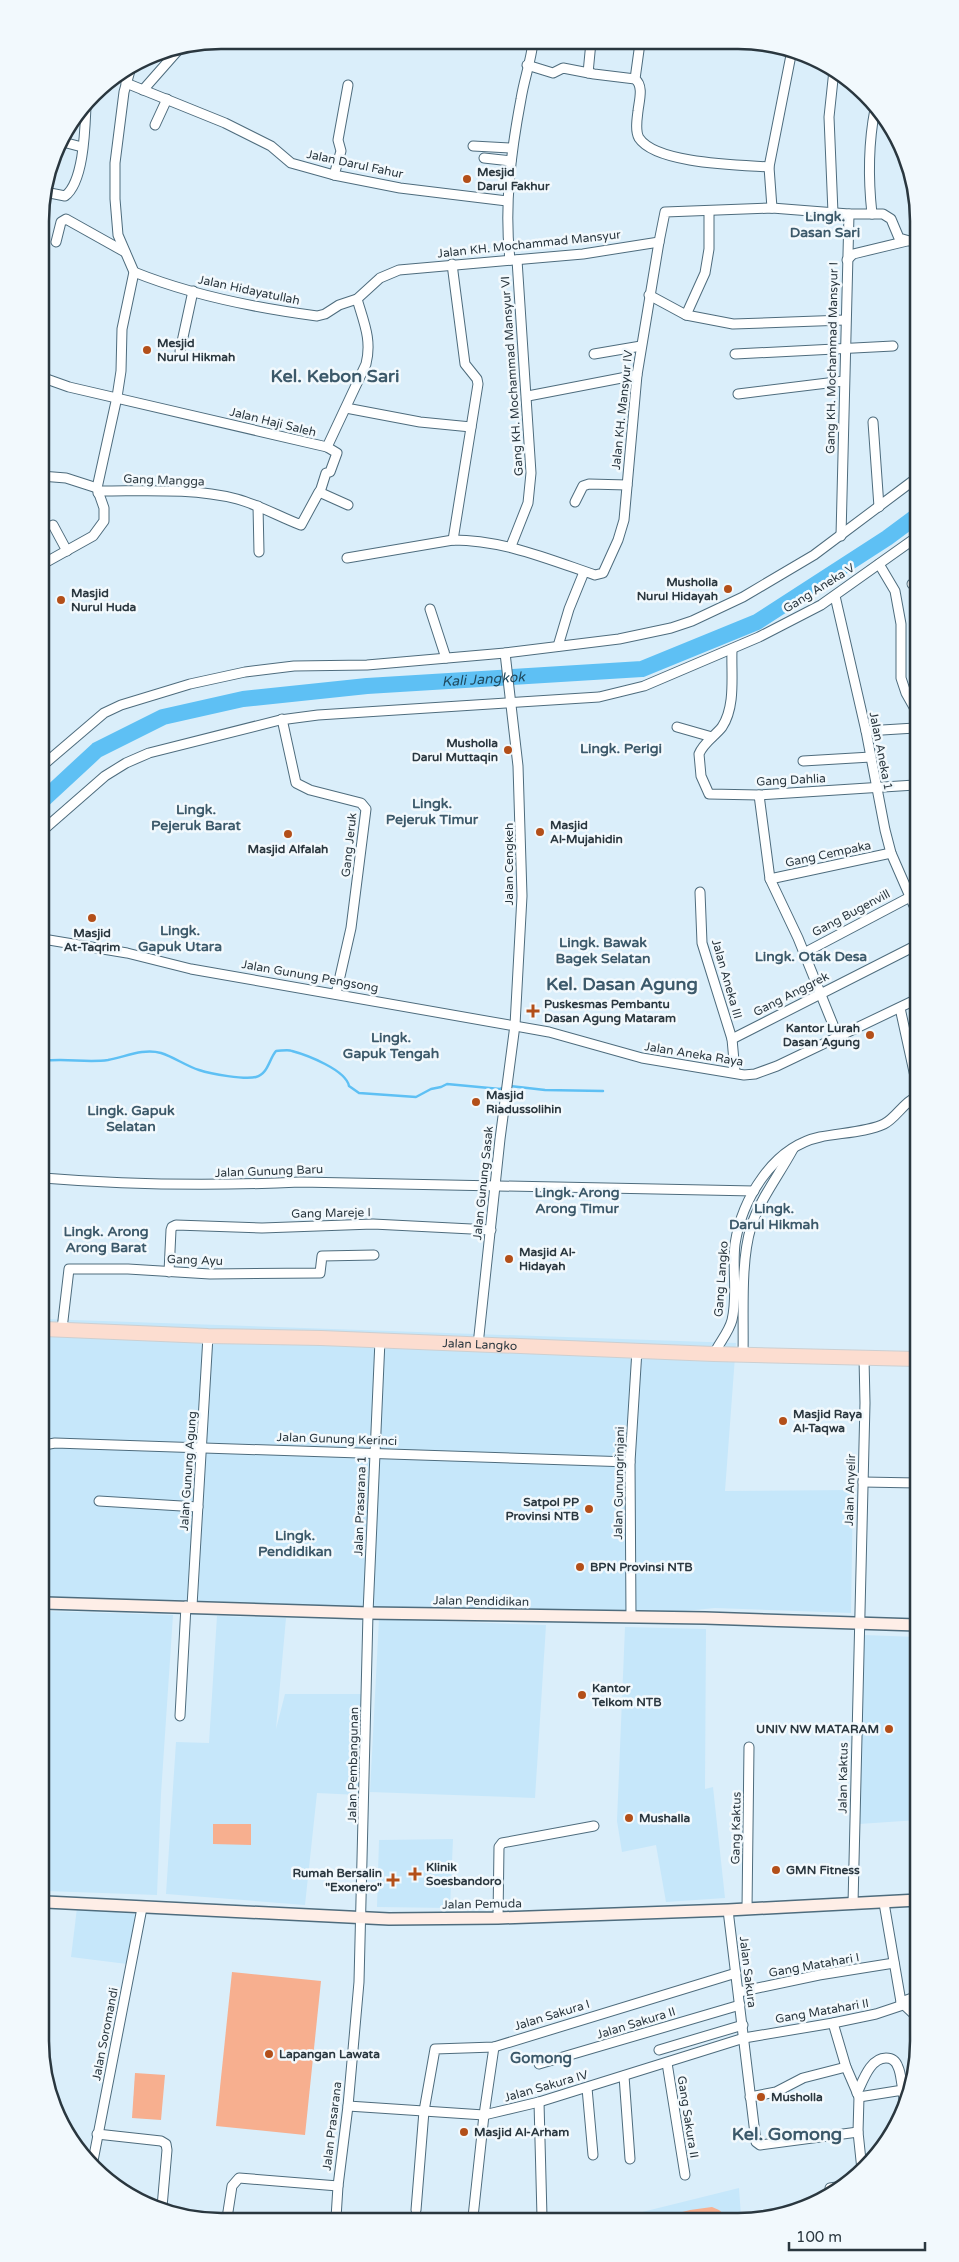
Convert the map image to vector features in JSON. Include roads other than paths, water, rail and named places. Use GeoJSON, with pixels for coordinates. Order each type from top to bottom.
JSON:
{"type":"FeatureCollection","features":[{"type":"Feature","properties":{"kind":"main road","name":"Jalan Langko"},"geometry":{"type":"LineString","coordinates":[[49,1329],[714,1354],[910,1358]]}},
{"type":"Feature","properties":{"kind":"street","name":"Gang KH. Mochammad Mansyur VI"},"geometry":{"type":"LineString","coordinates":[[511,546],[528,503],[531,490],[528,396],[507,201],[512,148],[531,49]]}},
{"type":"Feature","properties":{"kind":"street"},"geometry":{"type":"LineString","coordinates":[[588,73],[590,49]]}},
{"type":"Feature","properties":{"kind":"street"},"geometry":{"type":"LineString","coordinates":[[635,79],[639,49]]}},
{"type":"Feature","properties":{"kind":"street"},"geometry":{"type":"LineString","coordinates":[[143,90],[173,56]]}},
{"type":"Feature","properties":{"kind":"street"},"geometry":{"type":"LineString","coordinates":[[772,208],[769,168],[791,57]]}},
{"type":"Feature","properties":{"kind":"street"},"geometry":{"type":"LineString","coordinates":[[527,65],[553,73],[563,68],[635,79],[639,83],[641,93],[637,132],[639,138],[646,145],[654,150],[685,160],[769,168]]}},
{"type":"Feature","properties":{"kind":"street"},"geometry":{"type":"LineString","coordinates":[[49,561],[93,536],[102,525],[104,513],[97,490],[117,397],[121,371],[122,329],[134,272],[118,235],[114,181],[117,144],[128,77]]}},
{"type":"Feature","properties":{"kind":"street"},"geometry":{"type":"LineString","coordinates":[[833,78],[830,117],[833,212]]}},
{"type":"Feature","properties":{"kind":"street","name":"Jalan Darul Fahur"},"geometry":{"type":"LineString","coordinates":[[126,82],[226,123],[271,146],[287,161],[334,176],[400,188],[507,201]]}},
{"type":"Feature","properties":{"kind":"street"},"geometry":{"type":"LineString","coordinates":[[334,176],[341,152],[338,140],[348,85]]}},
{"type":"Feature","properties":{"kind":"street"},"geometry":{"type":"LineString","coordinates":[[156,125],[167,99]]}},
{"type":"Feature","properties":{"kind":"street"},"geometry":{"type":"LineString","coordinates":[[51,194],[65,196],[75,183],[82,147],[85,115]]}},
{"type":"Feature","properties":{"kind":"street"},"geometry":{"type":"LineString","coordinates":[[872,214],[868,164],[874,115]]}},
{"type":"Feature","properties":{"kind":"street"},"geometry":{"type":"LineString","coordinates":[[68,143],[82,147]]}},
{"type":"Feature","properties":{"kind":"street"},"geometry":{"type":"LineString","coordinates":[[473,146],[512,148]]}},
{"type":"Feature","properties":{"kind":"street"},"geometry":{"type":"LineString","coordinates":[[484,158],[511,161]]}},
{"type":"Feature","properties":{"kind":"street"},"geometry":{"type":"LineString","coordinates":[[659,242],[665,212],[772,208],[888,216],[898,238],[910,241]]}},
{"type":"Feature","properties":{"kind":"street"},"geometry":{"type":"LineString","coordinates":[[686,315],[705,273],[709,249],[709,211]]}},
{"type":"Feature","properties":{"kind":"street","name":"Gang KH. Mochammad Mansyur I"},"geometry":{"type":"LineString","coordinates":[[841,536],[844,350],[849,214]]}},
{"type":"Feature","properties":{"kind":"street"},"geometry":{"type":"LineString","coordinates":[[56,242],[61,222],[66,219],[125,252]]}},
{"type":"Feature","properties":{"kind":"street"},"geometry":{"type":"LineString","coordinates":[[847,260],[854,254],[910,241]]}},
{"type":"Feature","properties":{"kind":"street","name":"Jalan KH. Mochammad Mansyur"},"geometry":{"type":"LineString","coordinates":[[357,300],[375,283],[393,272],[452,264],[583,254],[659,242]]}},
{"type":"Feature","properties":{"kind":"street","name":"Jalan KH. Mansyur IV"},"geometry":{"type":"LineString","coordinates":[[584,572],[600,575],[605,571],[624,520],[641,346],[659,242]]}},
{"type":"Feature","properties":{"kind":"street"},"geometry":{"type":"LineString","coordinates":[[452,264],[465,364],[477,379],[478,384],[453,540]]}},
{"type":"Feature","properties":{"kind":"street","name":"Jalan Hidayatullah"},"geometry":{"type":"LineString","coordinates":[[134,272],[167,285],[265,307],[317,316],[326,314],[339,305],[357,300]]}},
{"type":"Feature","properties":{"kind":"street"},"geometry":{"type":"LineString","coordinates":[[180,351],[193,291]]}},
{"type":"Feature","properties":{"kind":"street"},"geometry":{"type":"LineString","coordinates":[[649,295],[686,315],[733,324],[845,320]]}},
{"type":"Feature","properties":{"kind":"street","name":"Jalan Haji Saleh"},"geometry":{"type":"LineString","coordinates":[[49,380],[69,387],[327,448],[366,364],[369,352],[369,343],[357,300]]}},
{"type":"Feature","properties":{"kind":"street"},"geometry":{"type":"LineString","coordinates":[[594,354],[641,346]]}},
{"type":"Feature","properties":{"kind":"street"},"geometry":{"type":"LineString","coordinates":[[735,354],[844,350],[893,346]]}},
{"type":"Feature","properties":{"kind":"street"},"geometry":{"type":"LineString","coordinates":[[528,396],[638,375]]}},
{"type":"Feature","properties":{"kind":"street"},"geometry":{"type":"LineString","coordinates":[[738,394],[844,381]]}},
{"type":"Feature","properties":{"kind":"street"},"geometry":{"type":"LineString","coordinates":[[346,408],[420,422],[471,427]]}},
{"type":"Feature","properties":{"kind":"street"},"geometry":{"type":"LineString","coordinates":[[873,422],[879,507]]}},
{"type":"Feature","properties":{"kind":"street"},"geometry":{"type":"LineString","coordinates":[[327,448],[336,451],[337,454],[330,472],[326,473],[320,492],[348,505]]}},
{"type":"Feature","properties":{"kind":"street"},"geometry":{"type":"LineString","coordinates":[[49,477],[66,478],[97,490]]}},
{"type":"Feature","properties":{"kind":"street"},"geometry":{"type":"LineString","coordinates":[[49,760],[104,713],[120,706],[190,684],[245,672],[294,666],[361,665],[505,653],[619,639],[671,628],[692,621],[743,597],[814,555],[910,483]]}},
{"type":"Feature","properties":{"kind":"street"},"geometry":{"type":"LineString","coordinates":[[575,502],[580,490],[589,484],[627,485]]}},
{"type":"Feature","properties":{"kind":"street","name":"Gang Mangga"},"geometry":{"type":"LineString","coordinates":[[97,490],[188,492],[237,499],[303,525],[320,492]]}},
{"type":"Feature","properties":{"kind":"street"},"geometry":{"type":"LineString","coordinates":[[258,506],[260,552]]}},
{"type":"Feature","properties":{"kind":"street"},"geometry":{"type":"LineString","coordinates":[[53,525],[67,550]]}},
{"type":"Feature","properties":{"kind":"street"},"geometry":{"type":"LineString","coordinates":[[347,558],[453,540],[481,540],[511,546],[584,572],[569,609],[558,646]]}},
{"type":"Feature","properties":{"kind":"street","name":"Gang Aneka V"},"geometry":{"type":"LineString","coordinates":[[49,826],[105,776],[126,763],[150,753],[282,720],[318,715],[622,693],[644,686],[732,650],[790,622],[835,596],[910,542]]}},
{"type":"Feature","properties":{"kind":"street"},"geometry":{"type":"LineString","coordinates":[[878,564],[895,592],[901,624],[901,678],[910,701]]}},
{"type":"Feature","properties":{"kind":"street","name":"Jalan Aneka 1"},"geometry":{"type":"LineString","coordinates":[[835,596],[866,731],[876,788],[891,853],[910,897]]}},
{"type":"Feature","properties":{"kind":"street"},"geometry":{"type":"LineString","coordinates":[[430,609],[446,658]]}},
{"type":"Feature","properties":{"kind":"street"},"geometry":{"type":"LineString","coordinates":[[677,727],[712,737],[725,721],[730,708],[732,650]]}},
{"type":"Feature","properties":{"kind":"street","name":"Jalan Cengkeh"},"geometry":{"type":"LineString","coordinates":[[505,653],[518,766],[522,851],[522,896],[515,1025]]}},
{"type":"Feature","properties":{"kind":"street","name":"Gang Jeruk"},"geometry":{"type":"LineString","coordinates":[[282,720],[296,784],[310,790],[361,803],[366,809],[351,928],[336,994]]}},
{"type":"Feature","properties":{"kind":"street"},"geometry":{"type":"LineString","coordinates":[[866,731],[910,728]]}},
{"type":"Feature","properties":{"kind":"street","name":"Gang Dahlia"},"geometry":{"type":"LineString","coordinates":[[712,737],[700,750],[698,760],[701,776],[709,794],[759,794],[910,785]]}},
{"type":"Feature","properties":{"kind":"street"},"geometry":{"type":"LineString","coordinates":[[803,761],[871,757]]}},
{"type":"Feature","properties":{"kind":"street"},"geometry":{"type":"LineString","coordinates":[[759,794],[770,878],[804,952],[838,1037]]}},
{"type":"Feature","properties":{"kind":"street","name":"Gang Cempaka"},"geometry":{"type":"LineString","coordinates":[[770,878],[891,853]]}},
{"type":"Feature","properties":{"kind":"street","name":"Jalan Aneka III"},"geometry":{"type":"LineString","coordinates":[[700,892],[702,942],[732,1039],[735,1072]]}},
{"type":"Feature","properties":{"kind":"street","name":"Gang Bugenvill"},"geometry":{"type":"LineString","coordinates":[[804,952],[910,897]]}},
{"type":"Feature","properties":{"kind":"street","name":"Jalan Gunung Pengsong"},"geometry":{"type":"LineString","coordinates":[[49,940],[127,953],[191,969],[515,1025]]}},
{"type":"Feature","properties":{"kind":"street","name":"Gang Anggrek"},"geometry":{"type":"LineString","coordinates":[[732,1039],[821,992],[910,948]]}},
{"type":"Feature","properties":{"kind":"street","name":"Jalan Aneka Raya"},"geometry":{"type":"LineString","coordinates":[[515,1025],[583,1040],[611,1050],[653,1060],[744,1075],[764,1071],[910,1003]]}},
{"type":"Feature","properties":{"kind":"street"},"geometry":{"type":"LineString","coordinates":[[900,1008],[910,1054]]}},
{"type":"Feature","properties":{"kind":"street","name":"Jalan Gunung Sasak"},"geometry":{"type":"LineString","coordinates":[[478,1344],[515,1025]]}},
{"type":"Feature","properties":{"kind":"street","name":"Gang Langko"},"geometry":{"type":"LineString","coordinates":[[714,1354],[732,1321],[736,1243],[746,1208],[754,1191],[778,1160],[794,1146],[814,1138],[886,1124],[901,1107],[910,1101]]}},
{"type":"Feature","properties":{"kind":"street"},"geometry":{"type":"LineString","coordinates":[[743,1354],[746,1263],[752,1227],[766,1194],[794,1146]]}},
{"type":"Feature","properties":{"kind":"street","name":"Jalan Gunung Baru"},"geometry":{"type":"LineString","coordinates":[[49,1178],[159,1185],[232,1186],[300,1182],[754,1191]]}},
{"type":"Feature","properties":{"kind":"street","name":"Gang Mareje I"},"geometry":{"type":"LineString","coordinates":[[169,1272],[172,1227],[262,1228],[373,1224],[491,1230]]}},
{"type":"Feature","properties":{"kind":"street","name":"Gang Ayu"},"geometry":{"type":"LineString","coordinates":[[62,1329],[70,1269],[128,1269],[210,1274],[320,1273],[322,1256],[374,1255]]}},
{"type":"Feature","properties":{"kind":"street","name":"Jalan Gunung Agung"},"geometry":{"type":"LineString","coordinates":[[180,1716],[198,1507],[208,1336]]}},
{"type":"Feature","properties":{"kind":"street","name":"Jalan Prasarana 1"},"geometry":{"type":"LineString","coordinates":[[368,1613],[380,1340]]}},
{"type":"Feature","properties":{"kind":"street","name":"Jalan Gunungrinjani"},"geometry":{"type":"LineString","coordinates":[[631,1616],[630,1462],[637,1350]]}},
{"type":"Feature","properties":{"kind":"street","name":"Jalan Anyelir"},"geometry":{"type":"LineString","coordinates":[[858,1623],[863,1482],[864,1358]]}},
{"type":"Feature","properties":{"kind":"street","name":"Jalan Gunung Kerinci"},"geometry":{"type":"LineString","coordinates":[[49,1444],[202,1447],[630,1462]]}},
{"type":"Feature","properties":{"kind":"street"},"geometry":{"type":"LineString","coordinates":[[863,1482],[910,1483]]}},
{"type":"Feature","properties":{"kind":"street"},"geometry":{"type":"LineString","coordinates":[[99,1501],[198,1507]]}},
{"type":"Feature","properties":{"kind":"street","name":"Jalan Pendidikan"},"geometry":{"type":"LineString","coordinates":[[49,1603],[368,1613],[631,1616],[910,1625]]}},
{"type":"Feature","properties":{"kind":"street","name":"Jalan Pembangunan"},"geometry":{"type":"LineString","coordinates":[[362,1917],[368,1613]]}},
{"type":"Feature","properties":{"kind":"street","name":"Jalan Kaktus"},"geometry":{"type":"LineString","coordinates":[[854,1904],[858,1623]]}},
{"type":"Feature","properties":{"kind":"street","name":"Gang Kaktus"},"geometry":{"type":"LineString","coordinates":[[747,1909],[749,1747]]}},
{"type":"Feature","properties":{"kind":"street"},"geometry":{"type":"LineString","coordinates":[[498,1918],[499,1847],[502,1843],[594,1826]]}},
{"type":"Feature","properties":{"kind":"street","name":"Jalan Pemuda"},"geometry":{"type":"LineString","coordinates":[[49,1902],[362,1917],[498,1918],[728,1910],[910,1901]]}},
{"type":"Feature","properties":{"kind":"street"},"geometry":{"type":"LineString","coordinates":[[884,1903],[902,2004],[910,2012]]}},
{"type":"Feature","properties":{"kind":"street","name":"Jalan Soromandi"},"geometry":{"type":"LineString","coordinates":[[93,2156],[142,1908]]}},
{"type":"Feature","properties":{"kind":"street","name":"Jalan Sakura"},"geometry":{"type":"LineString","coordinates":[[728,1910],[756,2140],[760,2145],[858,2132]]}},
{"type":"Feature","properties":{"kind":"street","name":"Jalan Prasarana"},"geometry":{"type":"LineString","coordinates":[[336,2213],[359,1982],[362,1917]]}},
{"type":"Feature","properties":{"kind":"street","name":"Gang Matahari I"},"geometry":{"type":"LineString","coordinates":[[739,1992],[819,1975],[894,1963]]}},
{"type":"Feature","properties":{"kind":"street","name":"Jalan Sakura I"},"geometry":{"type":"LineString","coordinates":[[424,2111],[435,2049],[494,2047],[736,1973]]}},
{"type":"Feature","properties":{"kind":"street","name":"Gang Matahari II"},"geometry":{"type":"LineString","coordinates":[[744,2038],[876,2014],[910,2000]]}},
{"type":"Feature","properties":{"kind":"street","name":"Jalan Sakura II"},"geometry":{"type":"LineString","coordinates":[[539,2064],[740,2005]]}},
{"type":"Feature","properties":{"kind":"street"},"geometry":{"type":"LineString","coordinates":[[833,2023],[846,2067],[858,2095]]}},
{"type":"Feature","properties":{"kind":"street"},"geometry":{"type":"LineString","coordinates":[[659,2050],[743,2025]]}},
{"type":"Feature","properties":{"kind":"street","name":"Jalan Sakura IV"},"geometry":{"type":"LineString","coordinates":[[348,2106],[484,2116],[587,2088],[744,2038]]}},
{"type":"Feature","properties":{"kind":"street"},"geometry":{"type":"LineString","coordinates":[[473,2213],[488,2080],[494,2047]]}},
{"type":"Feature","properties":{"kind":"street"},"geometry":{"type":"LineString","coordinates":[[861,2161],[858,2132],[858,2095],[867,2073],[875,2062],[888,2058],[893,2059],[899,2068],[903,2089]]}},
{"type":"Feature","properties":{"kind":"street","name":"Gang Sakura II"},"geometry":{"type":"LineString","coordinates":[[667,2063],[685,2176]]}},
{"type":"Feature","properties":{"kind":"street"},"geometry":{"type":"LineString","coordinates":[[750,2097],[776,2092],[803,2078],[846,2067]]}},
{"type":"Feature","properties":{"kind":"street"},"geometry":{"type":"LineString","coordinates":[[624,2076],[630,2159]]}},
{"type":"Feature","properties":{"kind":"street"},"geometry":{"type":"LineString","coordinates":[[587,2088],[593,2155]]}},
{"type":"Feature","properties":{"kind":"street"},"geometry":{"type":"LineString","coordinates":[[858,2095],[903,2090]]}},
{"type":"Feature","properties":{"kind":"street"},"geometry":{"type":"LineString","coordinates":[[539,2102],[542,2213]]}},
{"type":"Feature","properties":{"kind":"street"},"geometry":{"type":"LineString","coordinates":[[416,2210],[424,2111]]}},
{"type":"Feature","properties":{"kind":"street"},"geometry":{"type":"LineString","coordinates":[[97,2134],[165,2143],[168,2148],[162,2202]]}},
{"type":"Feature","properties":{"kind":"street"},"geometry":{"type":"LineString","coordinates":[[228,2213],[232,2186],[239,2178],[338,2186]]}},
{"type":"Feature","properties":{"kind":"waterway","name":"Kali Jangkok"},"geometry":{"type":"LineString","coordinates":[[49,795],[97,750],[163,717],[243,699],[367,686],[642,669],[757,622],[887,538],[910,521]]}},
{"type":"Feature","properties":{"kind":"waterway"},"geometry":{"type":"LineString","coordinates":[[49,1061],[100,1061],[141,1052],[154,1052],[161,1053],[204,1072],[251,1078],[260,1075],[266,1070],[276,1051],[289,1050],[334,1069],[341,1074],[349,1086],[359,1093],[416,1097],[431,1089],[447,1084],[500,1089],[505,1087]]}},
{"type":"Feature","properties":{"kind":"waterway"},"geometry":{"type":"LineString","coordinates":[[510,1086],[545,1090],[603,1091]]}},
{"type":"Feature","properties":{"kind":"place","name":"Mesjid Darul Fakhur"},"geometry":{"type":"Point","coordinates":[467,179]}},
{"type":"Feature","properties":{"kind":"place","name":"Mesjid Nurul Hikmah"},"geometry":{"type":"Point","coordinates":[147,350]}},
{"type":"Feature","properties":{"kind":"place","name":"Musholla Nurul Hidayah"},"geometry":{"type":"Point","coordinates":[728,589]}},
{"type":"Feature","properties":{"kind":"place","name":"Masjid Nurul Huda"},"geometry":{"type":"Point","coordinates":[61,600]}},
{"type":"Feature","properties":{"kind":"place","name":"Musholla Darul Muttaqin"},"geometry":{"type":"Point","coordinates":[508,750]}},
{"type":"Feature","properties":{"kind":"place","name":"Masjid Al-Mujahidin"},"geometry":{"type":"Point","coordinates":[540,832]}},
{"type":"Feature","properties":{"kind":"place","name":"Masjid Alfalah"},"geometry":{"type":"Point","coordinates":[288,834]}},
{"type":"Feature","properties":{"kind":"place","name":"Masjid At-Taqrim"},"geometry":{"type":"Point","coordinates":[92,918]}},
{"type":"Feature","properties":{"kind":"place","name":"Puskesmas Pembantu Dasan Agung Mataram"},"geometry":{"type":"Point","coordinates":[533,1011]}},
{"type":"Feature","properties":{"kind":"place","name":"Kantor Lurah Dasan Agung"},"geometry":{"type":"Point","coordinates":[870,1035]}},
{"type":"Feature","properties":{"kind":"place","name":"Masjid Riadussolihin"},"geometry":{"type":"Point","coordinates":[476,1102]}},
{"type":"Feature","properties":{"kind":"place","name":"Masjid Al- Hidayah"},"geometry":{"type":"Point","coordinates":[509,1259]}},
{"type":"Feature","properties":{"kind":"place","name":"Masjid Raya Al-Taqwa"},"geometry":{"type":"Point","coordinates":[783,1421]}},
{"type":"Feature","properties":{"kind":"place","name":"Satpol PP Provinsi NTB"},"geometry":{"type":"Point","coordinates":[589,1509]}},
{"type":"Feature","properties":{"kind":"place","name":"BPN Provinsi NTB"},"geometry":{"type":"Point","coordinates":[580,1567]}},
{"type":"Feature","properties":{"kind":"place","name":"Kantor Telkom NTB"},"geometry":{"type":"Point","coordinates":[582,1695]}},
{"type":"Feature","properties":{"kind":"place","name":"UNIV NW MATARAM"},"geometry":{"type":"Point","coordinates":[889,1729]}},
{"type":"Feature","properties":{"kind":"place","name":"Mushalla"},"geometry":{"type":"Point","coordinates":[629,1818]}},
{"type":"Feature","properties":{"kind":"place","name":"GMN Fitness"},"geometry":{"type":"Point","coordinates":[776,1870]}},
{"type":"Feature","properties":{"kind":"place","name":"Klinik Soesbandoro"},"geometry":{"type":"Point","coordinates":[415,1874]}},
{"type":"Feature","properties":{"kind":"place","name":"Rumah Bersalin \"Exonero\""},"geometry":{"type":"Point","coordinates":[393,1880]}},
{"type":"Feature","properties":{"kind":"place","name":"Lapangan Lawata"},"geometry":{"type":"Point","coordinates":[269,2054]}},
{"type":"Feature","properties":{"kind":"place","name":"Musholla"},"geometry":{"type":"Point","coordinates":[761,2097]}},
{"type":"Feature","properties":{"kind":"place","name":"Masjid Al-Arham"},"geometry":{"type":"Point","coordinates":[464,2132]}},
{"type":"Feature","properties":{"kind":"district","name":"Lingk. Dasan Sari"},"geometry":{"type":"Point","coordinates":[825,224]}},
{"type":"Feature","properties":{"kind":"district","name":"Kel. Kebon Sari"},"geometry":{"type":"Point","coordinates":[335,376]}},
{"type":"Feature","properties":{"kind":"district","name":"Lingk. Perigi"},"geometry":{"type":"Point","coordinates":[621,748]}},
{"type":"Feature","properties":{"kind":"district","name":"Lingk. Pejeruk Timur"},"geometry":{"type":"Point","coordinates":[432,812]}},
{"type":"Feature","properties":{"kind":"district","name":"Lingk. Pejeruk Barat"},"geometry":{"type":"Point","coordinates":[196,818]}},
{"type":"Feature","properties":{"kind":"district","name":"Lingk. Gapuk Utara"},"geometry":{"type":"Point","coordinates":[180,938]}},
{"type":"Feature","properties":{"kind":"district","name":"Lingk. Bawak Bagek Selatan"},"geometry":{"type":"Point","coordinates":[603,950]}},
{"type":"Feature","properties":{"kind":"district","name":"Lingk. Otak Desa"},"geometry":{"type":"Point","coordinates":[811,956]}},
{"type":"Feature","properties":{"kind":"district","name":"Kel. Dasan Agung"},"geometry":{"type":"Point","coordinates":[622,984]}},
{"type":"Feature","properties":{"kind":"district","name":"Lingk. Gapuk Tengah"},"geometry":{"type":"Point","coordinates":[391,1046]}},
{"type":"Feature","properties":{"kind":"district","name":"Lingk. Gapuk Selatan"},"geometry":{"type":"Point","coordinates":[131,1118]}},
{"type":"Feature","properties":{"kind":"district","name":"Lingk. Arong Arong Timur"},"geometry":{"type":"Point","coordinates":[577,1200]}},
{"type":"Feature","properties":{"kind":"district","name":"Lingk. Darul Hikmah"},"geometry":{"type":"Point","coordinates":[774,1216]}},
{"type":"Feature","properties":{"kind":"district","name":"Lingk. Arong Arong Barat"},"geometry":{"type":"Point","coordinates":[106,1240]}},
{"type":"Feature","properties":{"kind":"district","name":"Lingk. Pendidikan"},"geometry":{"type":"Point","coordinates":[295,1544]}},
{"type":"Feature","properties":{"kind":"district","name":"Gomong"},"geometry":{"type":"Point","coordinates":[541,2058]}},
{"type":"Feature","properties":{"kind":"district","name":"Kel. Gomong"},"geometry":{"type":"Point","coordinates":[787,2134]}}]}
